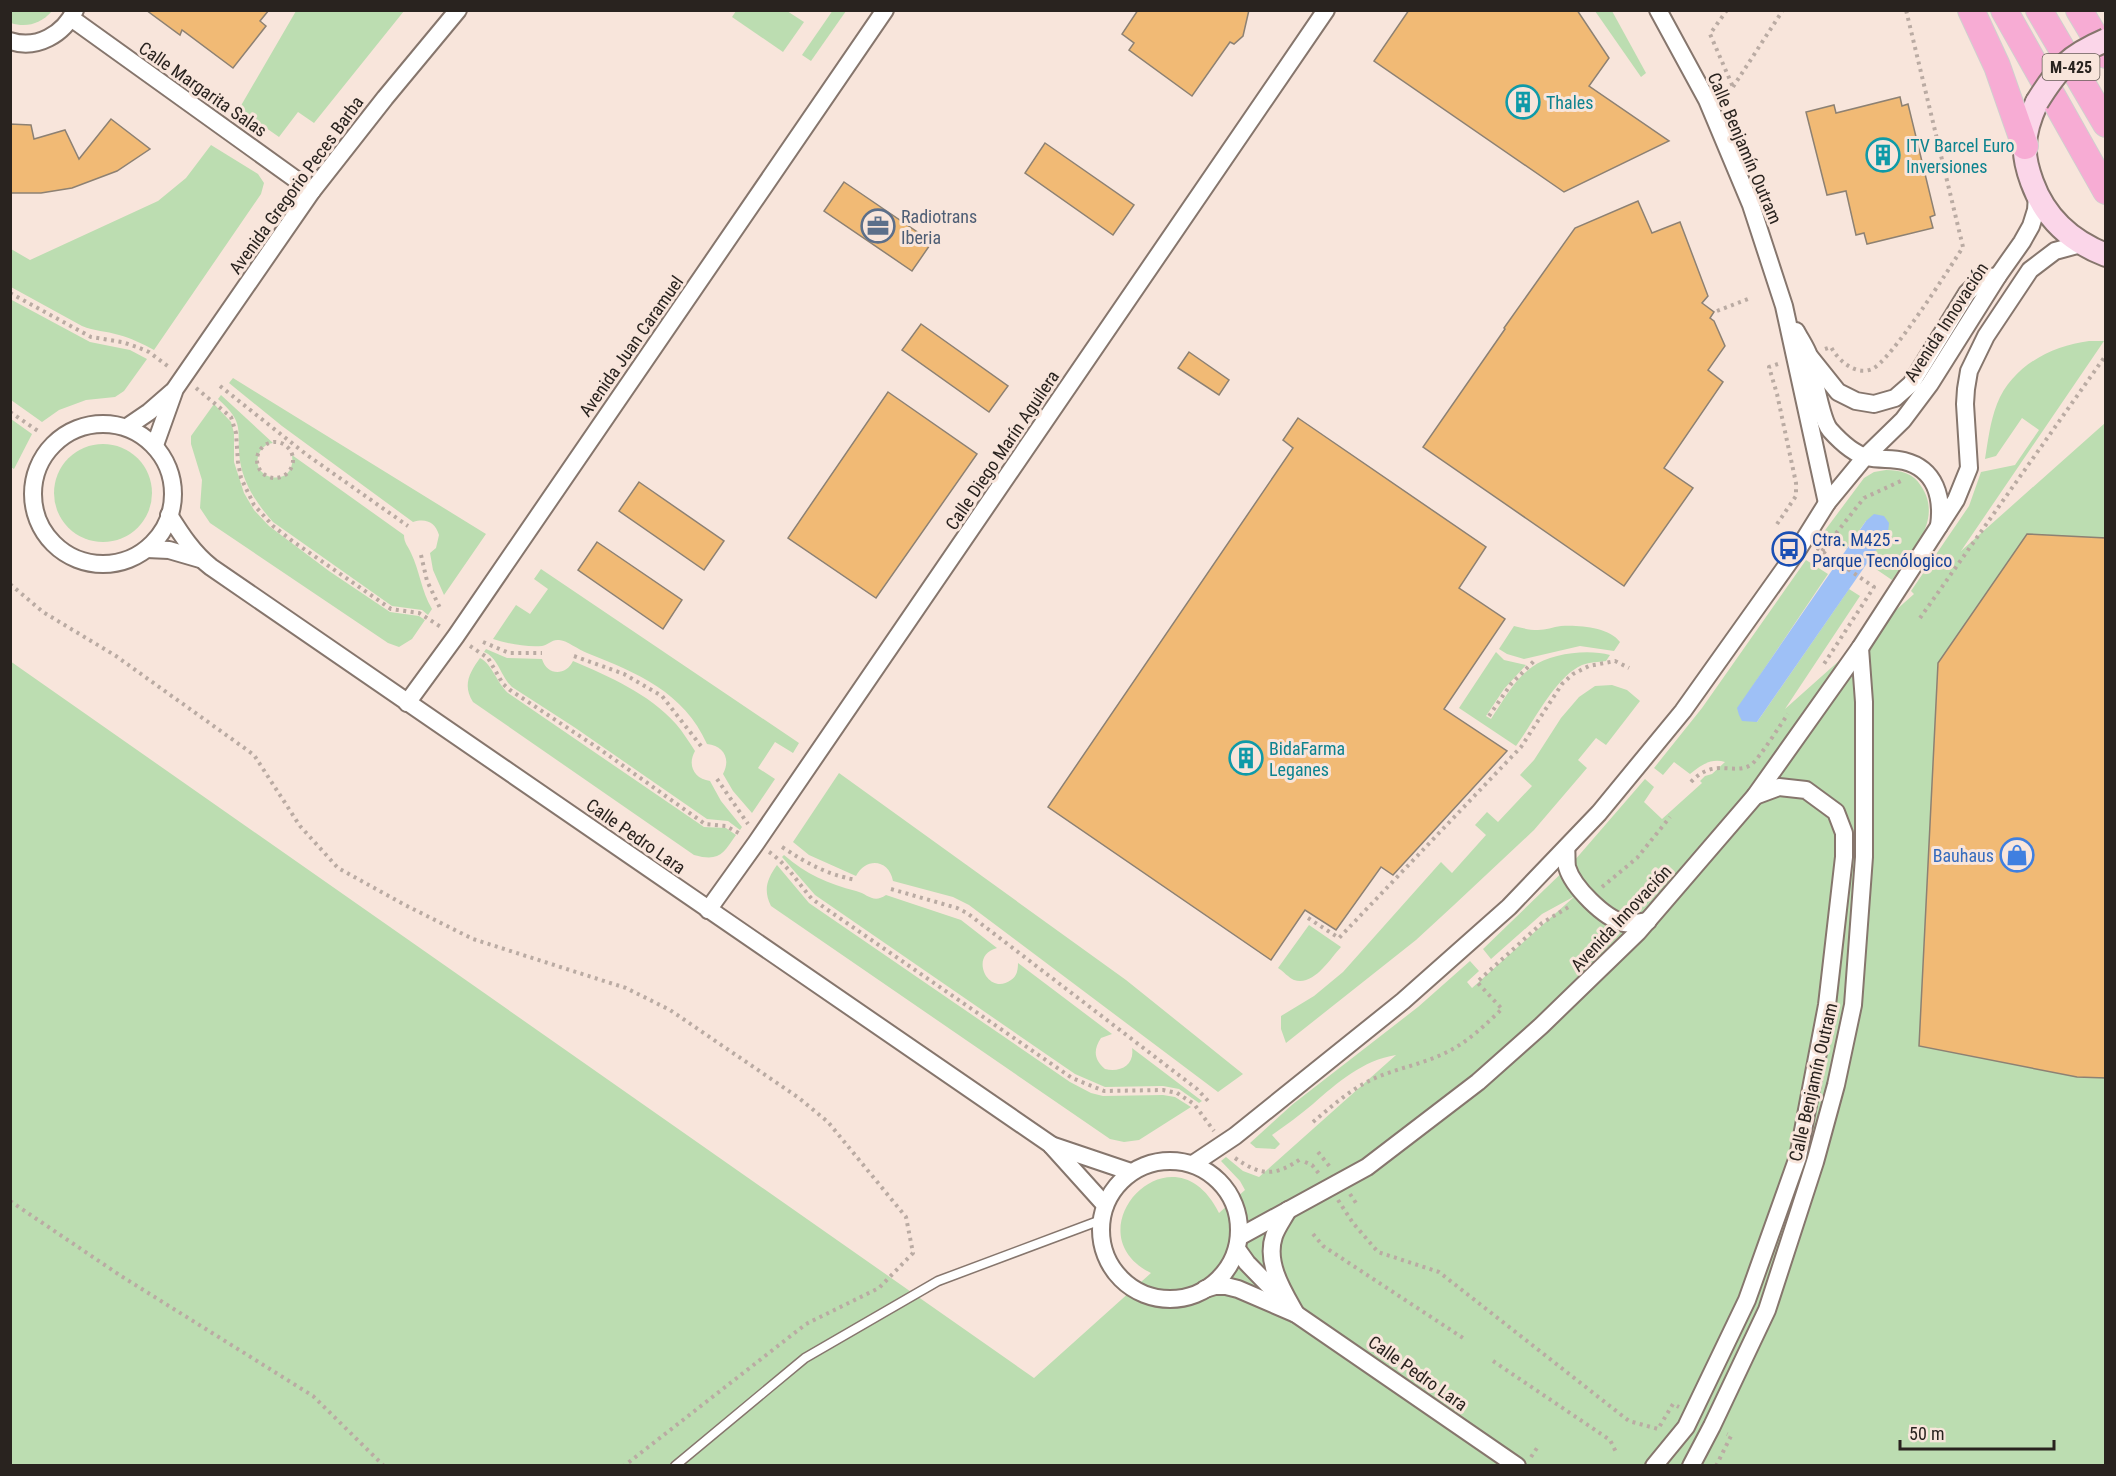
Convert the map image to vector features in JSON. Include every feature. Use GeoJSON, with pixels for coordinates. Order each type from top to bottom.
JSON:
{"type":"FeatureCollection","features":[{"type":"Feature","properties":{"kind":"main road"},"geometry":{"type":"LineString","coordinates":[[1971,10],[1997,66],[2025,146]]}},
{"type":"Feature","properties":{"kind":"main road"},"geometry":{"type":"LineString","coordinates":[[2004,10],[2106,191]]}},
{"type":"Feature","properties":{"kind":"main road","name":"M-425"},"geometry":{"type":"LineString","coordinates":[[2038,10],[2106,124]]}},
{"type":"Feature","properties":{"kind":"main road"},"geometry":{"type":"LineString","coordinates":[[2079,10],[2106,55]]}},
{"type":"Feature","properties":{"kind":"street","name":"Avenida Gregorio Peces Barba"},"geometry":{"type":"LineString","coordinates":[[127,427],[149,412],[179,383],[312,190],[458,10]]}},
{"type":"Feature","properties":{"kind":"street","name":"Avenida Juan Caramuel"},"geometry":{"type":"LineString","coordinates":[[407,703],[456,636],[885,10]]}},
{"type":"Feature","properties":{"kind":"street","name":"Calle Diego Marín Aguilera"},"geometry":{"type":"LineString","coordinates":[[708,910],[1326,10]]}},
{"type":"Feature","properties":{"kind":"street","name":"Calle Benjamín Outram"},"geometry":{"type":"LineString","coordinates":[[1658,10],[1707,100],[1751,205],[1784,306],[1827,503]]}},
{"type":"Feature","properties":{"kind":"street","name":"Calle Margarita Salas"},"geometry":{"type":"LineString","coordinates":[[73,14],[312,190]]}},
{"type":"Feature","properties":{"kind":"street"},"geometry":{"type":"LineString","coordinates":[[10,41],[32,43],[47,39],[61,30],[73,14]]}},
{"type":"Feature","properties":{"kind":"street"},"geometry":{"type":"LineString","coordinates":[[2106,40],[2070,58],[2058,70],[2032,113],[2025,146],[2028,172],[2037,195],[2051,218],[2081,244],[2106,255]]}},
{"type":"Feature","properties":{"kind":"street","name":"Avenida Innovación"},"geometry":{"type":"LineString","coordinates":[[1193,1164],[1223,1144],[1403,1001],[1509,907],[1566,848],[1641,764],[1683,711],[1800,546],[1827,503],[1865,457],[1903,420],[1930,384],[2022,242],[2031,226],[2036,210],[2037,195]]}},
{"type":"Feature","properties":{"kind":"street","name":"Avenida Innovación"},"geometry":{"type":"LineString","coordinates":[[1238,1243],[1288,1210],[1367,1167],[1478,1082],[1541,1026],[1648,921],[1755,796],[1860,648],[1956,500],[1969,468],[1965,404],[1969,371],[1986,336],[2030,270],[2055,251],[2081,244]]}},
{"type":"Feature","properties":{"kind":"street"},"geometry":{"type":"LineString","coordinates":[[1808,355],[1838,392],[1856,401],[1874,404],[1895,398],[1911,384],[1967,293],[1977,283],[1998,276]]}},
{"type":"Feature","properties":{"kind":"street","name":"Calle Benjamín Outram"},"geometry":{"type":"LineString","coordinates":[[1784,306],[1808,355],[1828,428],[1844,443],[1865,457]]}},
{"type":"Feature","properties":{"kind":"street","name":"Avenida Gregorio Peces Barba"},"geometry":{"type":"LineString","coordinates":[[155,445],[179,383]]}},
{"type":"Feature","properties":{"kind":"street"},"geometry":{"type":"LineString","coordinates":[[97,425],[127,427],[143,434],[155,445],[171,480],[173,498],[170,515],[160,533],[147,549],[128,559],[108,564],[86,562],[67,554],[50,540],[39,522],[33,501],[34,480],[42,460],[56,443],[75,430],[97,425]]}},
{"type":"Feature","properties":{"kind":"street"},"geometry":{"type":"LineString","coordinates":[[1865,457],[1895,460],[1914,465],[1930,477],[1938,493],[1941,509],[1938,530]]}},
{"type":"Feature","properties":{"kind":"street","name":"Calle Pedro Lara"},"geometry":{"type":"LineString","coordinates":[[170,515],[201,559],[1050,1144],[1131,1172]]}},
{"type":"Feature","properties":{"kind":"street","name":"Calle Pedro Lara"},"geometry":{"type":"LineString","coordinates":[[147,549],[169,550],[201,559]]}},
{"type":"Feature","properties":{"kind":"street","name":"Calle Benjamín Outram"},"geometry":{"type":"LineString","coordinates":[[1691,1466],[1767,1310],[1815,1162],[1836,1085],[1853,1005],[1864,857],[1864,702],[1860,648]]}},
{"type":"Feature","properties":{"kind":"street","name":"Calle Benjamín Outram"},"geometry":{"type":"LineString","coordinates":[[1654,1466],[1693,1415],[1747,1300],[1798,1157],[1827,1005],[1844,857],[1844,833],[1836,812],[1806,790],[1779,787],[1755,796]]}},
{"type":"Feature","properties":{"kind":"street"},"geometry":{"type":"LineString","coordinates":[[1566,848],[1567,868],[1586,897],[1606,915],[1631,924],[1648,921]]}},
{"type":"Feature","properties":{"kind":"street","name":"Calle Pedro Lara"},"geometry":{"type":"LineString","coordinates":[[1050,1144],[1103,1213]]}},
{"type":"Feature","properties":{"kind":"street"},"geometry":{"type":"LineString","coordinates":[[1172,1160],[1193,1164],[1219,1180],[1229,1192],[1237,1214],[1238,1243],[1224,1273],[1202,1291],[1176,1299],[1149,1296],[1130,1286],[1115,1272],[1108,1260],[1102,1241],[1103,1213],[1115,1187],[1131,1172],[1150,1163],[1161,1161],[1172,1160]]}},
{"type":"Feature","properties":{"kind":"street"},"geometry":{"type":"LineString","coordinates":[[1288,1210],[1274,1237],[1272,1257],[1279,1284],[1296,1314]]}},
{"type":"Feature","properties":{"kind":"street","name":"Calle Pedro Lara"},"geometry":{"type":"LineString","coordinates":[[1238,1243],[1254,1271],[1296,1314]]}},
{"type":"Feature","properties":{"kind":"street","name":"Calle Pedro Lara"},"geometry":{"type":"LineString","coordinates":[[1202,1291],[1215,1286],[1238,1288],[1296,1314],[1517,1466]]}},
{"type":"Feature","properties":{"kind":"lane"},"geometry":{"type":"LineString","coordinates":[[675,1466],[805,1358],[938,1281],[1103,1213]]}},
{"type":"Feature","properties":{"kind":"path"},"geometry":{"type":"LineString","coordinates":[[1727,10],[1710,34],[1733,87],[1783,10]]}},
{"type":"Feature","properties":{"kind":"path"},"geometry":{"type":"LineString","coordinates":[[1831,347],[1838,359],[1860,370],[1872,370],[1897,344],[1963,247],[1906,10]]}},
{"type":"Feature","properties":{"kind":"path"},"geometry":{"type":"LineString","coordinates":[[10,293],[91,337],[122,342],[149,352],[179,383],[231,417],[236,434],[241,478],[254,505],[273,526],[391,609],[419,613],[488,658],[503,684],[510,690],[601,750],[705,824],[726,826],[776,856],[812,899],[1072,1078],[1104,1091],[1163,1090],[1177,1093],[1194,1104],[1233,1157],[1252,1170],[1265,1172],[1280,1170],[1304,1160],[1312,1165],[1353,1223],[1378,1252],[1439,1272],[1629,1421],[1658,1429],[1673,1404],[1693,1415]]}},
{"type":"Feature","properties":{"kind":"path"},"geometry":{"type":"LineString","coordinates":[[1717,311],[1748,299]]}},
{"type":"Feature","properties":{"kind":"path"},"geometry":{"type":"LineString","coordinates":[[1920,618],[2106,355]]}},
{"type":"Feature","properties":{"kind":"path"},"geometry":{"type":"LineString","coordinates":[[1769,367],[1796,483],[1796,496],[1777,524]]}},
{"type":"Feature","properties":{"kind":"path"},"geometry":{"type":"LineString","coordinates":[[219,386],[288,445],[408,526]]}},
{"type":"Feature","properties":{"kind":"path"},"geometry":{"type":"LineString","coordinates":[[10,412],[41,433]]}},
{"type":"Feature","properties":{"kind":"path"},"geometry":{"type":"LineString","coordinates":[[270,443],[288,445],[293,458],[289,472],[280,477],[267,476],[258,466],[259,452],[270,443]]}},
{"type":"Feature","properties":{"kind":"path"},"geometry":{"type":"LineString","coordinates":[[1822,667],[1874,587],[1822,551],[1864,498],[1904,479],[1914,465]]}},
{"type":"Feature","properties":{"kind":"path"},"geometry":{"type":"LineString","coordinates":[[421,555],[427,581],[440,608]]}},
{"type":"Feature","properties":{"kind":"path"},"geometry":{"type":"LineString","coordinates":[[10,584],[43,612],[116,656],[254,755],[300,826],[338,868],[473,939],[626,988],[661,1005],[799,1098],[828,1122],[906,1217],[913,1253],[879,1288],[806,1324],[624,1466]]}},
{"type":"Feature","properties":{"kind":"path"},"geometry":{"type":"LineString","coordinates":[[483,642],[509,652],[542,653]]}},
{"type":"Feature","properties":{"kind":"path"},"geometry":{"type":"LineString","coordinates":[[574,656],[624,674],[662,696],[701,746]]}},
{"type":"Feature","properties":{"kind":"path"},"geometry":{"type":"LineString","coordinates":[[1489,716],[1511,684],[1534,661]]}},
{"type":"Feature","properties":{"kind":"path"},"geometry":{"type":"LineString","coordinates":[[1308,918],[1339,938],[1521,747],[1562,684],[1573,674],[1589,666],[1615,661],[1629,668]]}},
{"type":"Feature","properties":{"kind":"path"},"geometry":{"type":"LineString","coordinates":[[1690,782],[1704,771],[1719,767],[1740,769],[1751,764],[1790,712]]}},
{"type":"Feature","properties":{"kind":"path"},"geometry":{"type":"LineString","coordinates":[[717,778],[749,823]]}},
{"type":"Feature","properties":{"kind":"path"},"geometry":{"type":"LineString","coordinates":[[782,847],[812,867],[856,880]]}},
{"type":"Feature","properties":{"kind":"path"},"geometry":{"type":"LineString","coordinates":[[891,889],[967,913],[1015,952],[1197,1089],[1210,1103]]}},
{"type":"Feature","properties":{"kind":"path"},"geometry":{"type":"LineString","coordinates":[[1313,1122],[1337,1102],[1374,1079],[1448,1052],[1495,1016],[1502,1009],[1477,982],[1501,959]]}},
{"type":"Feature","properties":{"kind":"path"},"geometry":{"type":"LineString","coordinates":[[10,1201],[121,1276],[313,1396],[384,1466]]}},
{"type":"Feature","properties":{"kind":"path"},"geometry":{"type":"LineString","coordinates":[[1313,1234],[1323,1246],[1463,1338]]}},
{"type":"Feature","properties":{"kind":"path"},"geometry":{"type":"LineString","coordinates":[[1493,1361],[1610,1440],[1617,1454]]}},
{"type":"Feature","properties":{"kind":"path"},"geometry":{"type":"LineString","coordinates":[[1712,1426],[1731,1436],[1716,1466]]}},
{"type":"Feature","properties":{"kind":"green space"},"geometry":{"type":"Polygon","coordinates":[[[833,10],[846,11],[811,61],[802,55],[833,10]]]}},
{"type":"Feature","properties":{"kind":"green space"},"geometry":{"type":"Polygon","coordinates":[[[10,11],[52,11],[38,22],[22,25],[11,23],[10,11]]]}},
{"type":"Feature","properties":{"kind":"green space"},"geometry":{"type":"Polygon","coordinates":[[[296,11],[404,11],[314,123],[298,112],[279,137],[239,109],[296,11]]]}},
{"type":"Feature","properties":{"kind":"green space"},"geometry":{"type":"Polygon","coordinates":[[[736,11],[787,11],[804,22],[783,52],[732,17],[736,11]]]}},
{"type":"Feature","properties":{"kind":"green space"},"geometry":{"type":"Polygon","coordinates":[[[1595,11],[1612,11],[1646,73],[1641,77],[1595,11]]]}},
{"type":"Feature","properties":{"kind":"green space"},"geometry":{"type":"Polygon","coordinates":[[[211,145],[258,174],[264,183],[261,194],[154,350],[123,336],[82,326],[11,287],[11,249],[30,260],[158,201],[186,178],[211,145]]]}},
{"type":"Feature","properties":{"kind":"green space"},"geometry":{"type":"Polygon","coordinates":[[[10,299],[90,342],[130,350],[147,359],[124,391],[115,397],[86,400],[59,410],[42,422],[11,400],[10,299]]]}},
{"type":"Feature","properties":{"kind":"green space"},"geometry":{"type":"Polygon","coordinates":[[[2089,341],[2104,341],[1961,551],[2105,423],[2105,1465],[11,1465],[10,661],[1034,1378],[1151,1273],[1128,1255],[1121,1233],[1124,1211],[1137,1193],[1156,1180],[1177,1177],[1200,1187],[1219,1213],[1245,1190],[1240,1181],[1221,1161],[1226,1157],[1243,1171],[1259,1177],[1396,1055],[1372,1062],[1341,1081],[1272,1135],[1280,1144],[1275,1149],[1256,1148],[1250,1143],[1293,1104],[1418,1007],[1470,961],[1479,971],[1467,982],[1472,988],[1575,896],[1542,914],[1491,959],[1483,949],[1574,861],[1645,779],[1654,787],[1644,802],[1662,819],[1702,783],[1700,781],[1705,776],[1712,774],[1725,762],[1706,763],[1690,774],[1674,762],[1663,775],[1654,768],[1702,708],[1806,560],[1828,574],[1738,708],[1757,722],[1849,589],[1860,596],[1785,709],[1914,594],[1911,591],[1969,506],[1981,472],[2015,465],[2039,430],[2022,418],[1996,456],[1985,459],[1997,404],[2012,379],[2034,360],[2047,353],[2089,341]]]}},
{"type":"Feature","properties":{"kind":"green space"},"geometry":{"type":"Polygon","coordinates":[[[233,378],[486,534],[444,595],[433,570],[430,553],[436,548],[439,535],[432,524],[426,521],[413,522],[282,426],[229,383],[233,378]]]}},
{"type":"Feature","properties":{"kind":"green space"},"geometry":{"type":"Polygon","coordinates":[[[221,395],[273,443],[261,450],[257,463],[266,475],[281,477],[287,473],[292,466],[292,455],[404,535],[432,609],[428,615],[422,610],[392,606],[273,522],[248,486],[240,461],[238,427],[233,415],[218,399],[221,395]]]}},
{"type":"Feature","properties":{"kind":"green space"},"geometry":{"type":"Polygon","coordinates":[[[214,404],[231,422],[234,433],[234,462],[244,493],[254,510],[269,526],[329,571],[390,612],[419,616],[425,620],[412,639],[399,647],[388,643],[210,523],[200,508],[202,480],[191,444],[191,436],[214,404]]]}},
{"type":"Feature","properties":{"kind":"green space"},"geometry":{"type":"Polygon","coordinates":[[[11,419],[32,434],[14,469],[11,467],[11,419]]]}},
{"type":"Feature","properties":{"kind":"green space"},"geometry":{"type":"Polygon","coordinates":[[[103,444],[113,445],[130,452],[144,466],[151,483],[151,503],[144,520],[130,534],[113,541],[103,542],[93,541],[76,534],[62,520],[55,503],[54,493],[55,483],[62,466],[76,452],[93,445],[103,444]]]}},
{"type":"Feature","properties":{"kind":"green space"},"geometry":{"type":"Polygon","coordinates":[[[1886,470],[1902,472],[1914,478],[1927,499],[1929,511],[1927,523],[1916,547],[1892,580],[1867,563],[1888,532],[1866,521],[1846,549],[1823,533],[1864,478],[1874,472],[1886,470]]]}},
{"type":"Feature","properties":{"kind":"green space"},"geometry":{"type":"Polygon","coordinates":[[[541,569],[799,743],[793,753],[775,742],[758,768],[775,779],[752,813],[733,791],[723,774],[726,758],[722,750],[707,744],[686,711],[657,686],[624,668],[584,652],[562,640],[536,646],[517,645],[493,639],[516,605],[530,614],[548,589],[534,579],[541,569]]]}},
{"type":"Feature","properties":{"kind":"green space"},"geometry":{"type":"Polygon","coordinates":[[[1514,626],[1538,630],[1561,626],[1585,627],[1609,633],[1620,642],[1614,651],[1580,646],[1524,659],[1499,649],[1514,626]]]}},
{"type":"Feature","properties":{"kind":"green space"},"geometry":{"type":"Polygon","coordinates":[[[486,649],[507,658],[542,659],[548,669],[557,672],[566,669],[573,661],[614,680],[653,703],[676,724],[686,737],[695,751],[692,761],[694,771],[704,780],[710,781],[721,801],[742,827],[740,830],[728,821],[707,819],[512,687],[493,658],[484,652],[486,649]]]}},
{"type":"Feature","properties":{"kind":"green space"},"geometry":{"type":"Polygon","coordinates":[[[1496,652],[1504,660],[1526,665],[1504,689],[1486,716],[1491,719],[1520,678],[1540,662],[1559,655],[1581,652],[1610,655],[1606,661],[1582,665],[1563,679],[1516,746],[1459,708],[1496,652]]]}},
{"type":"Feature","properties":{"kind":"green space"},"geometry":{"type":"Polygon","coordinates":[[[480,658],[488,665],[508,693],[704,827],[726,828],[736,835],[724,852],[709,858],[694,855],[473,702],[468,684],[470,674],[480,658]]]}},
{"type":"Feature","properties":{"kind":"green space"},"geometry":{"type":"Polygon","coordinates":[[[1612,685],[1627,690],[1640,701],[1606,745],[1596,738],[1578,760],[1587,768],[1534,830],[1416,940],[1286,1043],[1281,1029],[1281,1016],[1314,996],[1343,972],[1441,862],[1452,873],[1486,835],[1475,825],[1487,812],[1498,822],[1532,786],[1520,775],[1534,760],[1561,718],[1579,697],[1595,686],[1612,685]]]}},
{"type":"Feature","properties":{"kind":"green space"},"geometry":{"type":"Polygon","coordinates":[[[839,773],[1126,980],[1243,1074],[1218,1092],[969,905],[953,897],[893,881],[887,868],[877,863],[865,866],[856,876],[809,855],[793,842],[839,773]]]}},
{"type":"Feature","properties":{"kind":"green space"},"geometry":{"type":"Polygon","coordinates":[[[784,855],[818,878],[871,898],[878,899],[886,895],[961,920],[997,948],[988,952],[984,958],[984,973],[989,979],[1003,984],[1011,980],[1017,973],[1018,963],[1112,1034],[1101,1038],[1096,1051],[1099,1062],[1105,1069],[1121,1069],[1129,1063],[1132,1048],[1202,1101],[1199,1103],[1179,1089],[1163,1086],[1105,1087],[1075,1074],[815,895],[782,857],[784,855]]]}},
{"type":"Feature","properties":{"kind":"green space"},"geometry":{"type":"Polygon","coordinates":[[[777,865],[809,903],[1070,1082],[1091,1093],[1103,1096],[1163,1095],[1175,1097],[1191,1107],[1139,1140],[1124,1142],[1110,1139],[771,906],[767,895],[767,885],[777,865]]]}},
{"type":"Feature","properties":{"kind":"green space"},"geometry":{"type":"Polygon","coordinates":[[[1309,925],[1341,947],[1314,976],[1301,981],[1294,980],[1278,968],[1309,925]]]}},
{"type":"Feature","properties":{"kind":"water"},"geometry":{"type":"Polygon","coordinates":[[[1874,514],[1884,516],[1889,523],[1888,533],[1757,722],[1742,721],[1737,708],[1866,521],[1874,514]]]}},
{"type":"Feature","properties":{"kind":"building"},"geometry":{"type":"Polygon","coordinates":[[[146,10],[269,10],[260,21],[266,26],[233,68],[182,30],[180,35],[146,10]]]}},
{"type":"Feature","properties":{"kind":"building"},"geometry":{"type":"Polygon","coordinates":[[[1138,10],[1249,10],[1243,36],[1234,44],[1230,42],[1192,96],[1129,50],[1134,43],[1122,34],[1138,10]]]}},
{"type":"Feature","properties":{"kind":"building","name":"Thales"},"geometry":{"type":"Polygon","coordinates":[[[1409,10],[1577,10],[1609,58],[1589,86],[1669,141],[1564,192],[1374,61],[1409,10]]]}},
{"type":"Feature","properties":{"kind":"building","name":"ITV Barcel Euro Inversiones"},"geometry":{"type":"Polygon","coordinates":[[[1900,97],[1902,106],[1908,104],[1935,215],[1930,217],[1933,228],[1867,244],[1864,233],[1856,235],[1846,191],[1827,195],[1806,112],[1834,105],[1836,113],[1900,97]]]}},
{"type":"Feature","properties":{"kind":"building"},"geometry":{"type":"Polygon","coordinates":[[[111,119],[150,149],[117,171],[72,188],[41,193],[10,193],[10,124],[31,125],[34,139],[65,130],[79,159],[111,119]]]}},
{"type":"Feature","properties":{"kind":"building"},"geometry":{"type":"Polygon","coordinates":[[[1045,143],[1134,205],[1113,235],[1025,173],[1045,143]]]}},
{"type":"Feature","properties":{"kind":"building","name":"Radiotrans Iberia"},"geometry":{"type":"Polygon","coordinates":[[[844,182],[932,242],[912,271],[824,211],[844,182]]]}},
{"type":"Feature","properties":{"kind":"building"},"geometry":{"type":"Polygon","coordinates":[[[1638,201],[1652,233],[1680,222],[1708,296],[1702,303],[1714,312],[1710,318],[1714,321],[1725,346],[1708,370],[1723,382],[1664,468],[1693,488],[1624,586],[1423,447],[1575,228],[1638,201]]]}},
{"type":"Feature","properties":{"kind":"building"},"geometry":{"type":"Polygon","coordinates":[[[921,324],[1008,386],[989,412],[902,350],[921,324]]]}},
{"type":"Feature","properties":{"kind":"building"},"geometry":{"type":"Polygon","coordinates":[[[1189,352],[1229,380],[1219,395],[1178,368],[1189,352]]]}},
{"type":"Feature","properties":{"kind":"building"},"geometry":{"type":"Polygon","coordinates":[[[888,392],[977,454],[876,598],[788,538],[888,392]]]}},
{"type":"Feature","properties":{"kind":"building","name":"BidaFarma Leganes"},"geometry":{"type":"Polygon","coordinates":[[[1298,418],[1486,547],[1459,588],[1505,619],[1444,709],[1507,751],[1393,875],[1381,867],[1336,930],[1305,910],[1271,960],[1048,807],[1293,448],[1283,440],[1298,418]]]}},
{"type":"Feature","properties":{"kind":"building"},"geometry":{"type":"Polygon","coordinates":[[[639,482],[724,541],[704,570],[619,511],[639,482]]]}},
{"type":"Feature","properties":{"kind":"building","name":"Bauhaus"},"geometry":{"type":"Polygon","coordinates":[[[2027,534],[2106,538],[2106,1078],[2077,1077],[1919,1046],[1938,663],[2027,534]]]}},
{"type":"Feature","properties":{"kind":"building"},"geometry":{"type":"Polygon","coordinates":[[[597,542],[682,600],[663,629],[578,570],[597,542]]]}},
{"type":"Feature","properties":{"kind":"place","name":"Thales"},"geometry":{"type":"Point","coordinates":[1523,102]}},
{"type":"Feature","properties":{"kind":"place","name":"ITV Barcel Euro Inversiones"},"geometry":{"type":"Point","coordinates":[1883,155]}},
{"type":"Feature","properties":{"kind":"place","name":"Radiotrans Iberia"},"geometry":{"type":"Point","coordinates":[878,226]}},
{"type":"Feature","properties":{"kind":"place","name":"Ctra. M425 - Parque Tecnólogico"},"geometry":{"type":"Point","coordinates":[1789,549]}},
{"type":"Feature","properties":{"kind":"place","name":"BidaFarma Leganes"},"geometry":{"type":"Point","coordinates":[1246,758]}},
{"type":"Feature","properties":{"kind":"place","name":"Bauhaus"},"geometry":{"type":"Point","coordinates":[2017,855]}}]}
